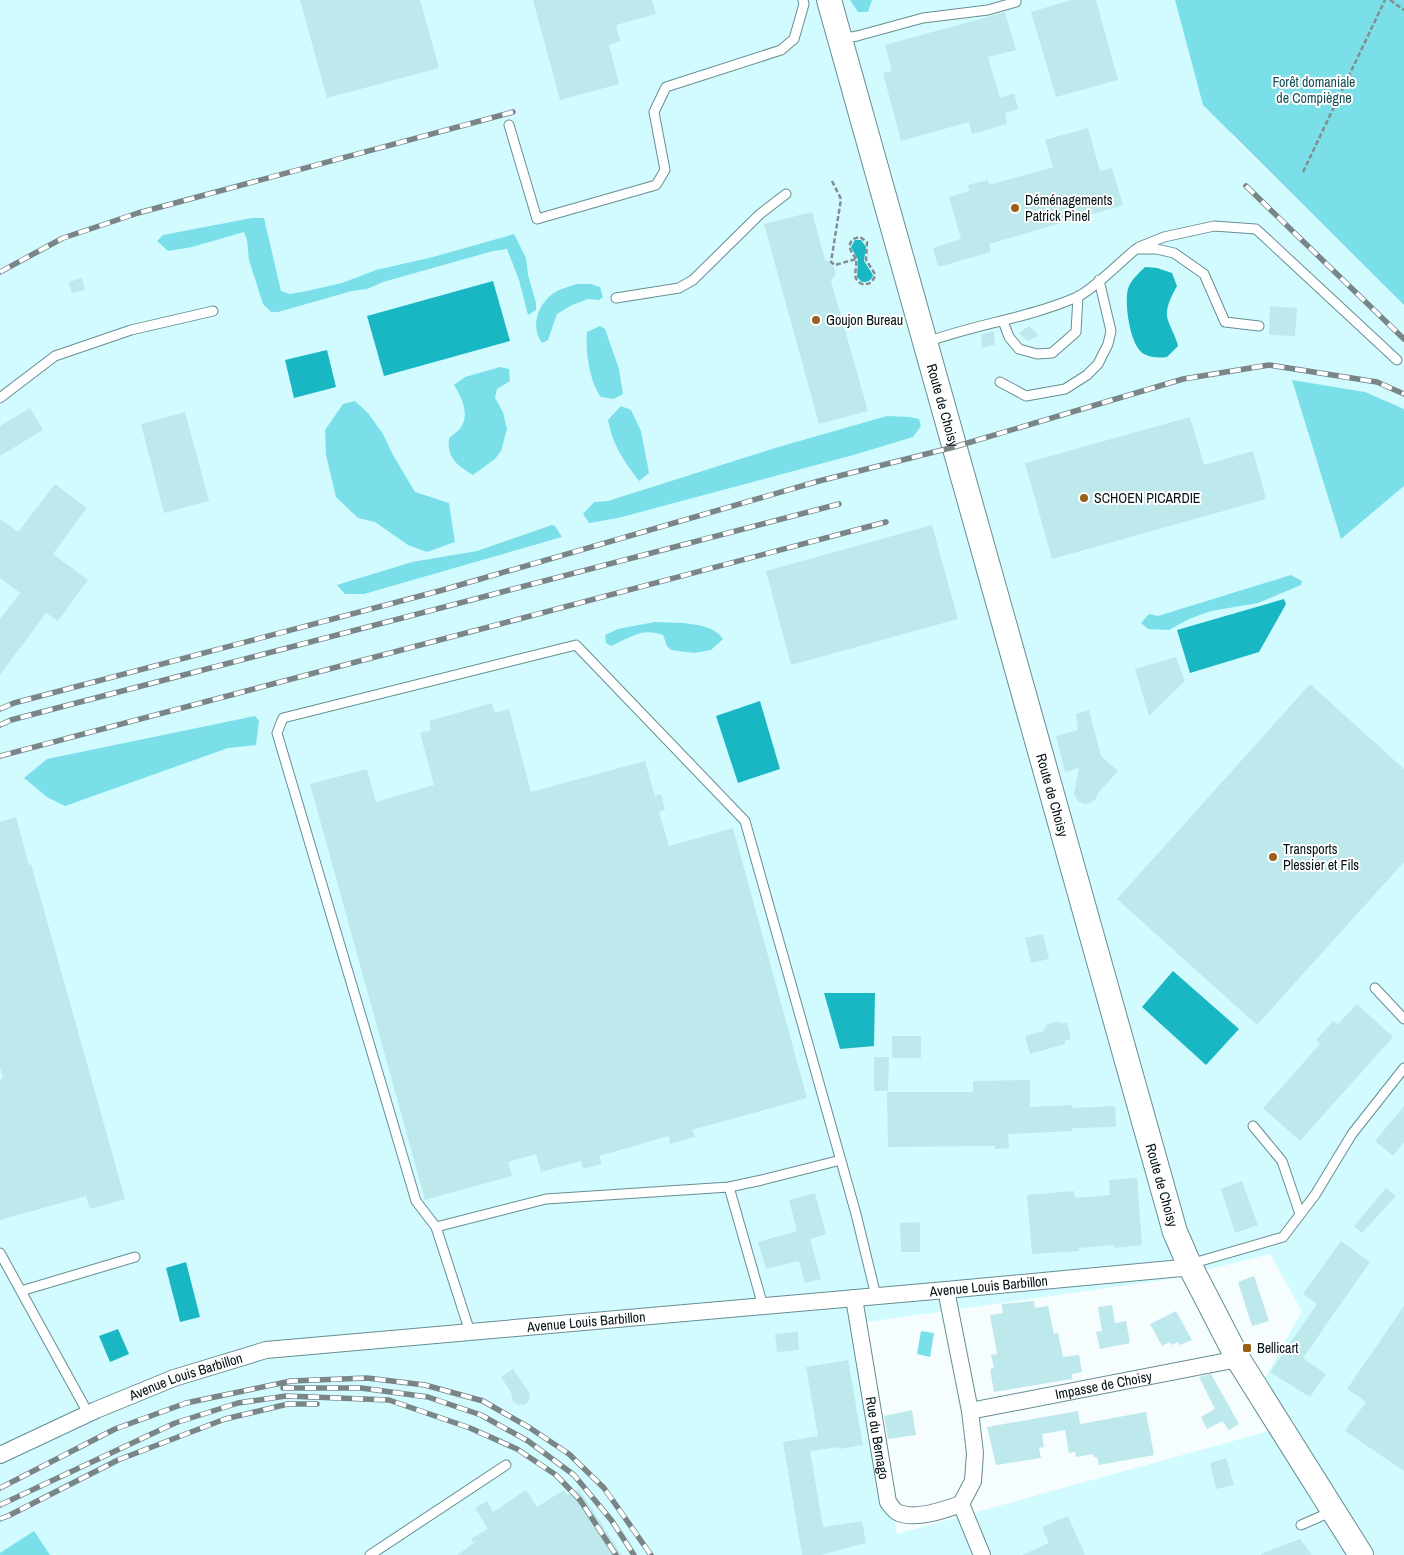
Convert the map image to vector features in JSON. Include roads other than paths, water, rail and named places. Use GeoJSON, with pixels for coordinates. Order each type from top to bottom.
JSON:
{"type":"FeatureCollection","features":[{"type":"Feature","properties":{"kind":"street","name":"Route de Choisy"},"geometry":{"type":"LineString","coordinates":[[828,0],[1175,1232],[1189,1264],[1238,1359],[1361,1555]]}},
{"type":"Feature","properties":{"kind":"street","name":"Avenue Louis Barbillon"},"geometry":{"type":"LineString","coordinates":[[0,1456],[88,1414],[174,1378],[266,1350],[946,1290],[1182,1268],[1189,1264]]}},
{"type":"Feature","properties":{"kind":"street"},"geometry":{"type":"LineString","coordinates":[[946,1290],[970,1411],[975,1453],[972,1481],[961,1504],[982,1555]]}},
{"type":"Feature","properties":{"kind":"street","name":"Rue du Bernago"},"geometry":{"type":"LineString","coordinates":[[854,1298],[888,1502],[897,1513],[911,1516],[938,1512],[961,1504]]}},
{"type":"Feature","properties":{"kind":"street","name":"Impasse de Choisy"},"geometry":{"type":"LineString","coordinates":[[970,1411],[1238,1359]]}},
{"type":"Feature","properties":{"kind":"lane"},"geometry":{"type":"LineString","coordinates":[[509,125],[537,218],[656,185],[665,170],[654,112],[666,88],[781,50],[794,39],[804,4],[803,0]]}},
{"type":"Feature","properties":{"kind":"lane"},"geometry":{"type":"LineString","coordinates":[[839,39],[923,18],[988,10],[1016,2]]}},
{"type":"Feature","properties":{"kind":"lane"},"geometry":{"type":"LineString","coordinates":[[616,298],[679,288],[693,280],[760,214],[786,194]]}},
{"type":"Feature","properties":{"kind":"lane"},"geometry":{"type":"LineString","coordinates":[[925,343],[940,337],[1003,321],[1078,296],[1136,249],[1164,237],[1214,226],[1256,229],[1397,360]]}},
{"type":"Feature","properties":{"kind":"lane"},"geometry":{"type":"LineString","coordinates":[[1136,249],[1156,249],[1174,253],[1204,274],[1225,322],[1259,326]]}},
{"type":"Feature","properties":{"kind":"lane"},"geometry":{"type":"LineString","coordinates":[[1000,382],[1026,396],[1064,388],[1087,375],[1098,364],[1108,344],[1111,330],[1099,280]]}},
{"type":"Feature","properties":{"kind":"lane"},"geometry":{"type":"LineString","coordinates":[[1003,321],[1009,337],[1019,349],[1037,354],[1052,353],[1076,332],[1078,296]]}},
{"type":"Feature","properties":{"kind":"lane"},"geometry":{"type":"LineString","coordinates":[[0,398],[55,356],[131,330],[213,311]]}},
{"type":"Feature","properties":{"kind":"lane"},"geometry":{"type":"LineString","coordinates":[[470,1332],[436,1227],[416,1201],[277,732],[283,718],[576,645],[745,821],[841,1160],[876,1296]]}},
{"type":"Feature","properties":{"kind":"lane"},"geometry":{"type":"LineString","coordinates":[[1376,988],[1404,1019]]}},
{"type":"Feature","properties":{"kind":"lane"},"geometry":{"type":"LineString","coordinates":[[1189,1264],[1283,1237],[1315,1195],[1352,1134],[1404,1068]]}},
{"type":"Feature","properties":{"kind":"lane"},"geometry":{"type":"LineString","coordinates":[[1253,1126],[1282,1161],[1300,1214]]}},
{"type":"Feature","properties":{"kind":"lane"},"geometry":{"type":"LineString","coordinates":[[436,1227],[546,1199],[729,1187],[841,1160]]}},
{"type":"Feature","properties":{"kind":"lane"},"geometry":{"type":"LineString","coordinates":[[729,1187],[763,1306]]}},
{"type":"Feature","properties":{"kind":"lane"},"geometry":{"type":"LineString","coordinates":[[0,1253],[88,1414]]}},
{"type":"Feature","properties":{"kind":"lane"},"geometry":{"type":"LineString","coordinates":[[21,1291],[135,1257]]}},
{"type":"Feature","properties":{"kind":"lane"},"geometry":{"type":"LineString","coordinates":[[370,1555],[506,1465]]}},
{"type":"Feature","properties":{"kind":"lane"},"geometry":{"type":"LineString","coordinates":[[1301,1525],[1333,1512]]}},
{"type":"Feature","properties":{"kind":"railway"},"geometry":{"type":"LineString","coordinates":[[0,272],[63,238],[138,213],[513,112]]}},
{"type":"Feature","properties":{"kind":"railway"},"geometry":{"type":"LineString","coordinates":[[1246,186],[1404,339]]}},
{"type":"Feature","properties":{"kind":"railway"},"geometry":{"type":"LineString","coordinates":[[0,709],[14,703],[439,591],[819,481],[954,447],[1183,379],[1269,365],[1377,382],[1404,394]]}},
{"type":"Feature","properties":{"kind":"railway"},"geometry":{"type":"LineString","coordinates":[[0,725],[11,720],[839,504]]}},
{"type":"Feature","properties":{"kind":"railway"},"geometry":{"type":"LineString","coordinates":[[0,756],[886,522]]}},
{"type":"Feature","properties":{"kind":"railway"},"geometry":{"type":"LineString","coordinates":[[0,1488],[115,1429],[186,1403],[291,1381],[367,1378],[425,1385],[483,1401],[530,1428],[569,1454],[604,1488],[651,1555]]}},
{"type":"Feature","properties":{"kind":"railway"},"geometry":{"type":"LineString","coordinates":[[283,1388],[361,1388],[428,1397],[481,1415],[528,1441],[574,1475],[612,1521],[634,1555]]}},
{"type":"Feature","properties":{"kind":"railway"},"geometry":{"type":"LineString","coordinates":[[0,1505],[175,1423],[238,1403],[286,1396],[389,1400],[470,1428],[517,1449],[556,1475],[580,1500],[616,1555]]}},
{"type":"Feature","properties":{"kind":"railway"},"geometry":{"type":"LineString","coordinates":[[0,1519],[118,1460],[225,1419],[288,1404],[317,1404]]}},
{"type":"Feature","properties":{"kind":"place","name":"Déménagements Patrick Pinel"},"geometry":{"type":"Point","coordinates":[1015,208]}},
{"type":"Feature","properties":{"kind":"place","name":"Goujon Bureau"},"geometry":{"type":"Point","coordinates":[816,320]}},
{"type":"Feature","properties":{"kind":"place","name":"SCHOEN PICARDIE"},"geometry":{"type":"Point","coordinates":[1084,498]}},
{"type":"Feature","properties":{"kind":"place","name":"Transports Plessier et Fils"},"geometry":{"type":"Point","coordinates":[1273,857]}},
{"type":"Feature","properties":{"kind":"place","name":"Bellicart"},"geometry":{"type":"Point","coordinates":[1247,1348]}},
{"type":"Feature","properties":{"kind":"park label","name":"Forêt domaniale de Compiègne"},"geometry":{"type":"Point","coordinates":[1314,90]}}]}
